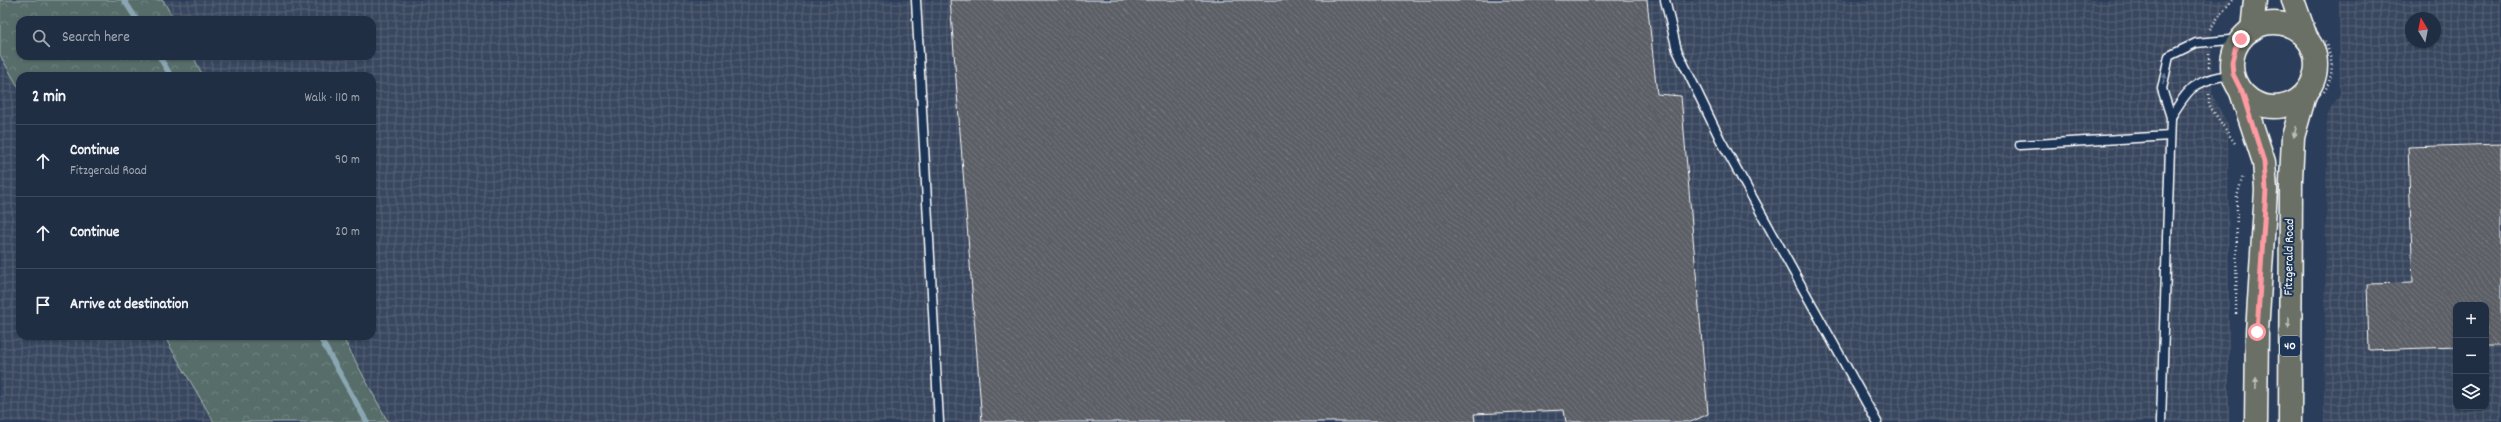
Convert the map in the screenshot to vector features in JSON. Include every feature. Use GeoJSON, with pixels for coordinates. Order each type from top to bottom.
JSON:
{"type":"FeatureCollection","features":[{"type":"Feature","properties":{"kind":"main road"},"geometry":{"type":"LineString","coordinates":[[2239,89],[2232,62],[2235,50],[2246,34],[2254,0]]}},
{"type":"Feature","properties":{"kind":"main road","name":"40"},"geometry":{"type":"LineString","coordinates":[[2239,89],[2252,101],[2265,106],[2280,107],[2293,103],[2304,94],[2312,84],[2316,72],[2316,60],[2313,48],[2306,37],[2293,0]]}},
{"type":"Feature","properties":{"kind":"main road"},"geometry":{"type":"LineString","coordinates":[[2246,34],[2274,23],[2286,24],[2306,37]]}},
{"type":"Feature","properties":{"kind":"main road","name":"Fitzgerald Road"},"geometry":{"type":"LineString","coordinates":[[2239,89],[2264,162],[2266,190],[2257,332],[2256,422]]}},
{"type":"Feature","properties":{"kind":"main road","name":"Fitzgerald Road"},"geometry":{"type":"LineString","coordinates":[[2290,422],[2291,173],[2293,137],[2304,94]]}},
{"type":"Feature","properties":{"kind":"lane"},"geometry":{"type":"LineString","coordinates":[[916,0],[939,422]]}},
{"type":"Feature","properties":{"kind":"lane"},"geometry":{"type":"LineString","coordinates":[[1665,0],[1677,50],[1720,139],[1877,422]]}},
{"type":"Feature","properties":{"kind":"lane"},"geometry":{"type":"LineString","coordinates":[[2160,422],[2171,116],[2162,89],[2169,56],[2196,43],[2246,34]]}},
{"type":"Feature","properties":{"kind":"lane"},"geometry":{"type":"LineString","coordinates":[[2171,116],[2184,95],[2203,80],[2223,76],[2239,89]]}},
{"type":"Feature","properties":{"kind":"lane"},"geometry":{"type":"LineString","coordinates":[[2020,145],[2170,136]]}},
{"type":"Feature","properties":{"kind":"path"},"geometry":{"type":"LineString","coordinates":[[2236,321],[2237,197],[2244,168]]}},
{"type":"Feature","properties":{"kind":"shaded area"},"geometry":{"type":"Polygon","coordinates":[[[163,0],[2232,0],[2211,31],[2212,94],[2228,125],[2229,422],[388,422],[344,340],[376,340],[376,72],[201,72],[195,60],[376,60],[376,16],[172,16],[163,0]]]}},
{"type":"Feature","properties":{"kind":"shaded area"},"geometry":{"type":"Polygon","coordinates":[[[2339,0],[2501,0],[2501,422],[2324,422],[2327,114],[2340,94],[2339,0]]]}},
{"type":"Feature","properties":{"kind":"shaded area"},"geometry":{"type":"Polygon","coordinates":[[[0,55],[16,83],[16,340],[166,340],[214,422],[0,422],[0,55]]]}},
{"type":"Feature","properties":{"kind":"green space"},"geometry":{"type":"Polygon","coordinates":[[[0,0],[163,0],[172,16],[16,16],[16,60],[195,60],[201,72],[16,72],[16,83],[0,55],[0,0]]]}},
{"type":"Feature","properties":{"kind":"green space"},"geometry":{"type":"Polygon","coordinates":[[[166,340],[344,340],[388,422],[214,422],[166,340]]]}},
{"type":"Feature","properties":{"kind":"building"},"geometry":{"type":"Polygon","coordinates":[[[950,0],[1647,0],[1657,94],[1681,96],[1708,414],[1691,422],[1566,422],[1564,410],[1474,414],[1475,422],[982,422],[950,0]]]}},
{"type":"Feature","properties":{"kind":"building"},"geometry":{"type":"Polygon","coordinates":[[[2501,144],[2501,346],[2489,346],[2489,302],[2453,302],[2453,347],[2369,350],[2367,284],[2413,283],[2408,147],[2501,144]]]}},
{"type":"Feature","properties":{"kind":"waterway"},"geometry":{"type":"LineString","coordinates":[[124,0],[134,16]]}},
{"type":"Feature","properties":{"kind":"waterway"},"geometry":{"type":"LineString","coordinates":[[161,60],[169,72]]}},
{"type":"Feature","properties":{"kind":"waterway"},"geometry":{"type":"LineString","coordinates":[[321,340],[367,422]]}},
{"type":"Feature","properties":{"kind":"route"},"geometry":{"type":"LineString","coordinates":[[2241,39],[2235,50],[2232,62],[2233,74],[2237,86],[2242,92],[2264,162],[2266,190],[2262,233],[2257,332]]}}]}
